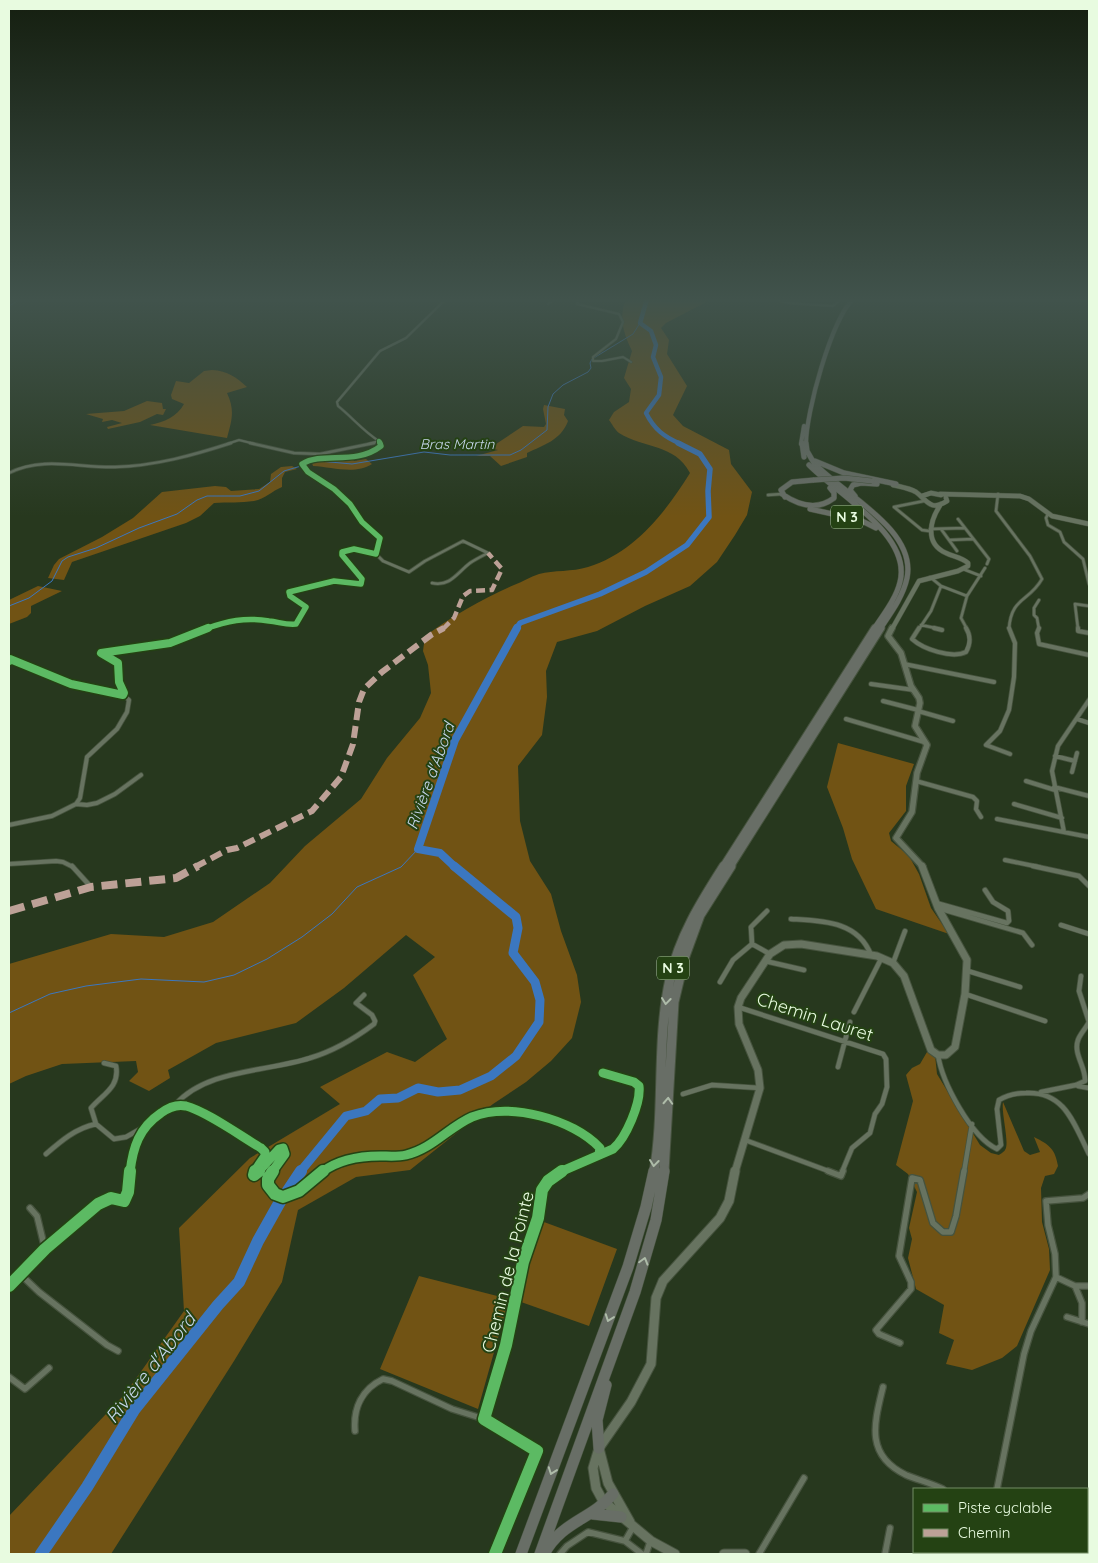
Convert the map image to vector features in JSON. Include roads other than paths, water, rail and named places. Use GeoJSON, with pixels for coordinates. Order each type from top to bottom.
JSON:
{"type":"FeatureCollection","features":[{"type":"Feature","properties":{"kind":"highway","name":"N 3"},"geometry":{"type":"LineString","coordinates":[[783,492],[790,500],[804,505],[818,506],[829,503],[834,498],[833,490],[811,470],[802,451],[801,438],[818,372]]}},
{"type":"Feature","properties":{"kind":"highway","name":"N 3"},"geometry":{"type":"LineString","coordinates":[[822,372],[809,425],[806,450],[812,461],[898,538]]}},
{"type":"Feature","properties":{"kind":"highway","name":"N 3"},"geometry":{"type":"LineString","coordinates":[[809,425],[808,448],[812,458],[819,464],[842,473],[894,485]]}},
{"type":"Feature","properties":{"kind":"highway","name":"N 3"},"geometry":{"type":"LineString","coordinates":[[521,1554],[644,1219],[652,1184],[656,1152],[666,1001],[671,974],[686,931],[695,912],[892,601],[902,576],[900,557],[890,539],[816,473],[806,461]]}},
{"type":"Feature","properties":{"kind":"highway","name":"N 3"},"geometry":{"type":"LineString","coordinates":[[783,492],[794,483],[844,478],[894,485]]}},
{"type":"Feature","properties":{"kind":"highway","name":"N 3"},"geometry":{"type":"LineString","coordinates":[[540,1554],[635,1292],[656,1220],[663,1184],[674,1002],[684,956],[700,915],[883,625],[905,586],[909,565],[906,553],[898,538],[884,521],[850,490],[853,485],[861,483],[894,485]]}},
{"type":"Feature","properties":{"kind":"highway","name":"N 3"},"geometry":{"type":"LineString","coordinates":[[783,492],[787,500],[800,506],[854,518],[874,526],[887,538],[900,557]]}},
{"type":"Feature","properties":{"kind":"highway"},"geometry":{"type":"LineString","coordinates":[[599,1448],[597,1420],[600,1405],[635,1292]]}},
{"type":"Feature","properties":{"kind":"highway"},"geometry":{"type":"LineString","coordinates":[[544,1554],[552,1540],[563,1530],[592,1514],[610,1499]]}},
{"type":"Feature","properties":{"kind":"highway"},"geometry":{"type":"LineString","coordinates":[[592,1514],[621,1517]]}},
{"type":"Feature","properties":{"kind":"main road","name":"N 3"},"geometry":{"type":"LineString","coordinates":[[894,485],[927,493]]}},
{"type":"Feature","properties":{"kind":"main road","name":"N 3"},"geometry":{"type":"LineString","coordinates":[[894,485],[909,489],[923,498]]}},
{"type":"Feature","properties":{"kind":"main road"},"geometry":{"type":"LineString","coordinates":[[953,494],[946,498],[946,502],[941,504],[934,504],[923,498],[927,493],[998,494],[1024,497],[1048,514],[1089,524]]}},
{"type":"Feature","properties":{"kind":"main road"},"geometry":{"type":"LineString","coordinates":[[940,494],[946,498]]}},
{"type":"Feature","properties":{"kind":"main road"},"geometry":{"type":"LineString","coordinates":[[934,504],[938,511]]}},
{"type":"Feature","properties":{"kind":"main road"},"geometry":{"type":"LineString","coordinates":[[675,1554],[651,1541],[621,1517],[610,1499],[599,1448],[631,1402],[650,1364],[658,1290],[669,1273],[720,1218],[729,1201],[736,1166],[760,1088],[758,1070],[739,1024],[738,1007],[770,954],[784,945],[801,944],[882,957],[894,963],[904,976],[929,1047],[938,1054],[946,1055],[955,1047],[968,970],[965,953],[937,906],[923,867],[896,838],[912,812],[916,781],[926,743],[915,726],[920,703],[911,686],[901,653],[888,636],[906,606],[916,584],[930,577],[968,566],[966,560],[941,551],[929,530],[930,523],[941,504]]}},
{"type":"Feature","properties":{"kind":"main road"},"geometry":{"type":"LineString","coordinates":[[610,1499],[633,1526]]}},
{"type":"Feature","properties":{"kind":"main road"},"geometry":{"type":"LineString","coordinates":[[724,1554],[745,1554]]}},
{"type":"Feature","properties":{"kind":"street"},"geometry":{"type":"LineString","coordinates":[[361,372],[337,402],[338,406],[379,441],[381,446],[372,452],[335,459],[309,460],[302,465],[350,504],[362,522],[379,535],[376,554]]}},
{"type":"Feature","properties":{"kind":"street"},"geometry":{"type":"LineString","coordinates":[[9,473],[21,466],[39,463],[115,467],[169,460],[188,457],[239,440],[294,453],[320,454],[379,441]]}},
{"type":"Feature","properties":{"kind":"street"},"geometry":{"type":"LineString","coordinates":[[768,495],[783,492]]}},
{"type":"Feature","properties":{"kind":"street"},"geometry":{"type":"LineString","coordinates":[[998,494],[996,511],[1030,556],[1042,579],[1038,586],[1014,607],[1010,616],[1009,630],[1015,643],[1014,677],[1009,710],[1000,731],[986,746],[1010,754]]}},
{"type":"Feature","properties":{"kind":"street"},"geometry":{"type":"LineString","coordinates":[[923,498],[894,507],[922,530],[965,528]]}},
{"type":"Feature","properties":{"kind":"street"},"geometry":{"type":"LineString","coordinates":[[1048,514],[1046,518],[1048,525],[1060,532],[1064,542],[1083,559],[1089,584]]}},
{"type":"Feature","properties":{"kind":"street"},"geometry":{"type":"LineString","coordinates":[[958,519],[990,559],[987,564]]}},
{"type":"Feature","properties":{"kind":"street"},"geometry":{"type":"LineString","coordinates":[[941,529],[957,551]]}},
{"type":"Feature","properties":{"kind":"street"},"geometry":{"type":"LineString","coordinates":[[950,540],[973,539]]}},
{"type":"Feature","properties":{"kind":"street"},"geometry":{"type":"LineString","coordinates":[[76,804],[80,798],[87,757],[117,729],[127,712],[129,700],[124,695],[119,682],[118,663],[114,659],[102,655],[101,652],[170,642],[220,622],[236,619],[254,619],[294,625],[300,621],[306,607],[290,596],[289,592],[334,581],[361,584],[362,579],[342,555],[342,552],[354,549],[376,554],[383,561],[409,572],[416,569],[425,560],[463,541],[488,553],[466,566],[449,583],[441,585],[432,583]]}},
{"type":"Feature","properties":{"kind":"street"},"geometry":{"type":"LineString","coordinates":[[941,586],[932,611],[912,638],[917,644],[956,654],[965,652],[970,634],[961,618],[966,596],[985,568]]}},
{"type":"Feature","properties":{"kind":"street"},"geometry":{"type":"LineString","coordinates":[[963,569],[980,576]]}},
{"type":"Feature","properties":{"kind":"street"},"geometry":{"type":"LineString","coordinates":[[930,577],[941,586],[966,596]]}},
{"type":"Feature","properties":{"kind":"street"},"geometry":{"type":"LineString","coordinates":[[1039,600],[1034,608],[1034,615],[1037,618],[1039,631],[1037,633],[1040,645],[1089,654]]}},
{"type":"Feature","properties":{"kind":"street"},"geometry":{"type":"LineString","coordinates":[[1089,606],[1075,604],[1078,631],[1089,633]]}},
{"type":"Feature","properties":{"kind":"street"},"geometry":{"type":"LineString","coordinates":[[921,625],[942,630]]}},
{"type":"Feature","properties":{"kind":"street"},"geometry":{"type":"LineString","coordinates":[[10,660],[71,684],[124,695]]}},
{"type":"Feature","properties":{"kind":"street"},"geometry":{"type":"LineString","coordinates":[[904,664],[994,682]]}},
{"type":"Feature","properties":{"kind":"street"},"geometry":{"type":"LineString","coordinates":[[871,684],[914,690]]}},
{"type":"Feature","properties":{"kind":"street"},"geometry":{"type":"LineString","coordinates":[[1064,832],[1052,771],[1058,746],[1089,700]]}},
{"type":"Feature","properties":{"kind":"street"},"geometry":{"type":"LineString","coordinates":[[883,701],[953,721]]}},
{"type":"Feature","properties":{"kind":"street"},"geometry":{"type":"LineString","coordinates":[[846,719],[926,743]]}},
{"type":"Feature","properties":{"kind":"street"},"geometry":{"type":"LineString","coordinates":[[1076,720],[1089,723]]}},
{"type":"Feature","properties":{"kind":"street"},"geometry":{"type":"LineString","coordinates":[[1072,772],[1077,753]]}},
{"type":"Feature","properties":{"kind":"street"},"geometry":{"type":"LineString","coordinates":[[1055,756],[1075,762]]}},
{"type":"Feature","properties":{"kind":"street"},"geometry":{"type":"LineString","coordinates":[[9,825],[52,816],[76,804],[92,804],[104,800],[141,775]]}},
{"type":"Feature","properties":{"kind":"street"},"geometry":{"type":"LineString","coordinates":[[916,781],[973,797],[977,801],[976,809],[981,817]]}},
{"type":"Feature","properties":{"kind":"street"},"geometry":{"type":"LineString","coordinates":[[1026,781],[1089,796]]}},
{"type":"Feature","properties":{"kind":"street"},"geometry":{"type":"LineString","coordinates":[[1014,804],[1062,818]]}},
{"type":"Feature","properties":{"kind":"street"},"geometry":{"type":"LineString","coordinates":[[997,819],[1089,837]]}},
{"type":"Feature","properties":{"kind":"street"},"geometry":{"type":"LineString","coordinates":[[1005,860],[1079,876],[1089,886]]}},
{"type":"Feature","properties":{"kind":"street"},"geometry":{"type":"LineString","coordinates":[[9,864],[18,866],[64,862],[75,869],[91,888]]}},
{"type":"Feature","properties":{"kind":"street"},"geometry":{"type":"LineString","coordinates":[[937,906],[1007,923],[1009,921],[1007,909],[993,902],[985,890]]}},
{"type":"Feature","properties":{"kind":"street"},"geometry":{"type":"LineString","coordinates":[[937,906],[1023,933],[1032,945]]}},
{"type":"Feature","properties":{"kind":"street"},"geometry":{"type":"LineString","coordinates":[[752,944],[752,927],[768,911]]}},
{"type":"Feature","properties":{"kind":"street"},"geometry":{"type":"LineString","coordinates":[[791,919],[815,921],[847,928],[862,937],[867,943],[871,955]]}},
{"type":"Feature","properties":{"kind":"street"},"geometry":{"type":"LineString","coordinates":[[1061,925],[1089,934]]}},
{"type":"Feature","properties":{"kind":"street"},"geometry":{"type":"LineString","coordinates":[[894,963],[905,931]]}},
{"type":"Feature","properties":{"kind":"street"},"geometry":{"type":"LineString","coordinates":[[752,944],[770,954]]}},
{"type":"Feature","properties":{"kind":"street"},"geometry":{"type":"LineString","coordinates":[[720,982],[737,953],[752,944]]}},
{"type":"Feature","properties":{"kind":"street"},"geometry":{"type":"LineString","coordinates":[[854,1012],[882,957]]}},
{"type":"Feature","properties":{"kind":"street"},"geometry":{"type":"LineString","coordinates":[[765,961],[804,970]]}},
{"type":"Feature","properties":{"kind":"street"},"geometry":{"type":"LineString","coordinates":[[968,970],[1020,987]]}},
{"type":"Feature","properties":{"kind":"street"},"geometry":{"type":"LineString","coordinates":[[938,1054],[942,1074],[972,1124],[987,1145],[999,1148],[1001,1142],[996,1109],[999,1100],[1007,1095],[1040,1092],[1085,1082],[1086,1077],[1080,1062],[1077,1043],[1089,1022],[1079,991],[1081,976]]}},
{"type":"Feature","properties":{"kind":"street"},"geometry":{"type":"LineString","coordinates":[[965,994],[1045,1021]]}},
{"type":"Feature","properties":{"kind":"street"},"geometry":{"type":"LineString","coordinates":[[9,1286],[19,1273],[45,1249],[107,1199],[114,1198],[118,1201],[124,1201],[128,1193],[135,1141],[138,1135],[157,1115],[175,1104],[194,1088],[212,1080],[324,1054],[354,1038],[375,1022],[372,1015],[356,1003],[364,995]]}},
{"type":"Feature","properties":{"kind":"street","name":"Chemin Lauret"},"geometry":{"type":"LineString","coordinates":[[738,1007],[884,1055],[886,1059],[887,1087],[882,1104],[875,1114],[870,1133],[852,1148],[842,1175],[838,1176],[745,1140]]}},
{"type":"Feature","properties":{"kind":"street"},"geometry":{"type":"LineString","coordinates":[[838,1068],[850,1022]]}},
{"type":"Feature","properties":{"kind":"street"},"geometry":{"type":"LineString","coordinates":[[104,1063],[116,1066],[118,1077],[114,1086],[98,1097],[91,1108],[96,1124],[114,1140],[126,1137],[146,1126]]}},
{"type":"Feature","properties":{"kind":"street","name":"Chemin de la Pointe"},"geometry":{"type":"LineString","coordinates":[[484,1419],[506,1345],[523,1262],[538,1218],[542,1190],[548,1181],[562,1171],[613,1149],[620,1143],[628,1129],[640,1093],[639,1086],[634,1082],[603,1072]]}},
{"type":"Feature","properties":{"kind":"street"},"geometry":{"type":"LineString","coordinates":[[683,1094],[711,1085],[760,1088]]}},
{"type":"Feature","properties":{"kind":"street"},"geometry":{"type":"LineString","coordinates":[[1076,1085],[1089,1088]]}},
{"type":"Feature","properties":{"kind":"street"},"geometry":{"type":"LineString","coordinates":[[1040,1092],[1057,1099],[1068,1112],[1089,1154]]}},
{"type":"Feature","properties":{"kind":"street"},"geometry":{"type":"LineString","coordinates":[[175,1104],[194,1109],[261,1148],[265,1156],[255,1169],[254,1175],[261,1170],[279,1149],[283,1148],[286,1150],[268,1179],[268,1185],[276,1193],[284,1196],[298,1194],[315,1177],[330,1166],[365,1157],[407,1156],[475,1116],[488,1114],[518,1113],[562,1123],[582,1131],[592,1139],[600,1148],[599,1154]]}},
{"type":"Feature","properties":{"kind":"street"},"geometry":{"type":"LineString","coordinates":[[46,1154],[72,1133],[83,1127],[96,1124]]}},
{"type":"Feature","properties":{"kind":"street"},"geometry":{"type":"LineString","coordinates":[[900,1344],[879,1334],[876,1330],[911,1289],[911,1282],[899,1256],[910,1184],[912,1178],[920,1180],[933,1223],[943,1232],[952,1232],[972,1124]]}},
{"type":"Feature","properties":{"kind":"street"},"geometry":{"type":"LineString","coordinates":[[997,1488],[1024,1354],[1031,1331],[1056,1277],[1055,1254],[1048,1225],[1046,1201],[1084,1198],[1089,1194]]}},
{"type":"Feature","properties":{"kind":"street"},"geometry":{"type":"LineString","coordinates":[[30,1208],[37,1216],[45,1249]]}},
{"type":"Feature","properties":{"kind":"street"},"geometry":{"type":"LineString","coordinates":[[19,1273],[39,1292],[107,1345],[118,1351]]}},
{"type":"Feature","properties":{"kind":"street"},"geometry":{"type":"LineString","coordinates":[[1056,1277],[1075,1286],[1089,1286]]}},
{"type":"Feature","properties":{"kind":"street"},"geometry":{"type":"LineString","coordinates":[[1075,1286],[1082,1303],[1082,1322]]}},
{"type":"Feature","properties":{"kind":"street"},"geometry":{"type":"LineString","coordinates":[[1067,1317],[1089,1324]]}},
{"type":"Feature","properties":{"kind":"street"},"geometry":{"type":"LineString","coordinates":[[9,1377],[25,1389],[49,1368]]}},
{"type":"Feature","properties":{"kind":"street"},"geometry":{"type":"LineString","coordinates":[[355,1431],[354,1422],[358,1403],[370,1388],[383,1379],[392,1381],[452,1408],[484,1419],[508,1435],[533,1447],[537,1451],[495,1554]]}},
{"type":"Feature","properties":{"kind":"street"},"geometry":{"type":"LineString","coordinates":[[883,1387],[874,1423],[876,1445],[880,1457],[896,1470],[941,1488]]}},
{"type":"Feature","properties":{"kind":"street"},"geometry":{"type":"LineString","coordinates":[[759,1554],[804,1478]]}},
{"type":"Feature","properties":{"kind":"street"},"geometry":{"type":"LineString","coordinates":[[625,1541],[633,1526]]}},
{"type":"Feature","properties":{"kind":"street"},"geometry":{"type":"LineString","coordinates":[[885,1554],[890,1528]]}},
{"type":"Feature","properties":{"kind":"street"},"geometry":{"type":"LineString","coordinates":[[560,1554],[567,1546],[588,1532],[625,1541],[644,1554],[651,1541]]}},
{"type":"Feature","properties":{"kind":"waterway","name":"Bras Martin"},"geometry":{"type":"LineString","coordinates":[[305,465],[319,461],[352,464],[424,452],[450,455],[510,455],[521,450],[547,430],[548,407],[553,394],[563,385],[588,372]]}},
{"type":"Feature","properties":{"kind":"waterway","name":"Rivière d'Abord"},"geometry":{"type":"LineString","coordinates":[[659,372],[661,377],[659,395],[646,413],[652,424],[660,432],[681,444]]}},
{"type":"Feature","properties":{"kind":"waterway","name":"Rivière d'Abord"},"geometry":{"type":"LineString","coordinates":[[516,629],[520,623],[600,594],[646,572],[687,545],[709,517],[708,491],[710,469],[700,454],[678,443]]}},
{"type":"Feature","properties":{"kind":"waterway","name":"Bras Martin"},"geometry":{"type":"LineString","coordinates":[[9,606],[29,598],[52,581],[62,561],[68,557],[96,548],[139,528],[177,514],[197,500],[207,496],[240,496],[259,491],[284,471],[301,466]]}},
{"type":"Feature","properties":{"kind":"waterway","name":"Rivière d'Abord"},"geometry":{"type":"LineString","coordinates":[[455,867],[440,853],[418,849],[455,740],[517,628]]}},
{"type":"Feature","properties":{"kind":"waterway"},"geometry":{"type":"LineString","coordinates":[[9,1013],[50,994],[86,986],[141,979],[204,982],[234,975],[267,959],[302,937],[332,914],[357,887],[401,867],[418,849]]}},
{"type":"Feature","properties":{"kind":"waterway","name":"Rivière d'Abord"},"geometry":{"type":"LineString","coordinates":[[300,1172],[346,1116],[366,1111],[380,1099],[398,1098],[418,1088],[438,1092],[460,1090],[491,1076],[516,1056],[539,1022],[540,1000],[535,982],[513,953],[518,928],[516,917],[454,866]]}},
{"type":"Feature","properties":{"kind":"waterway","name":"Rivière d'Abord"},"geometry":{"type":"LineString","coordinates":[[287,1192],[301,1171]]}},
{"type":"Feature","properties":{"kind":"waterway","name":"Rivière d'Abord"},"geometry":{"type":"LineString","coordinates":[[41,1554],[87,1487],[134,1410],[218,1305],[239,1282],[258,1241],[281,1200]]}}]}
